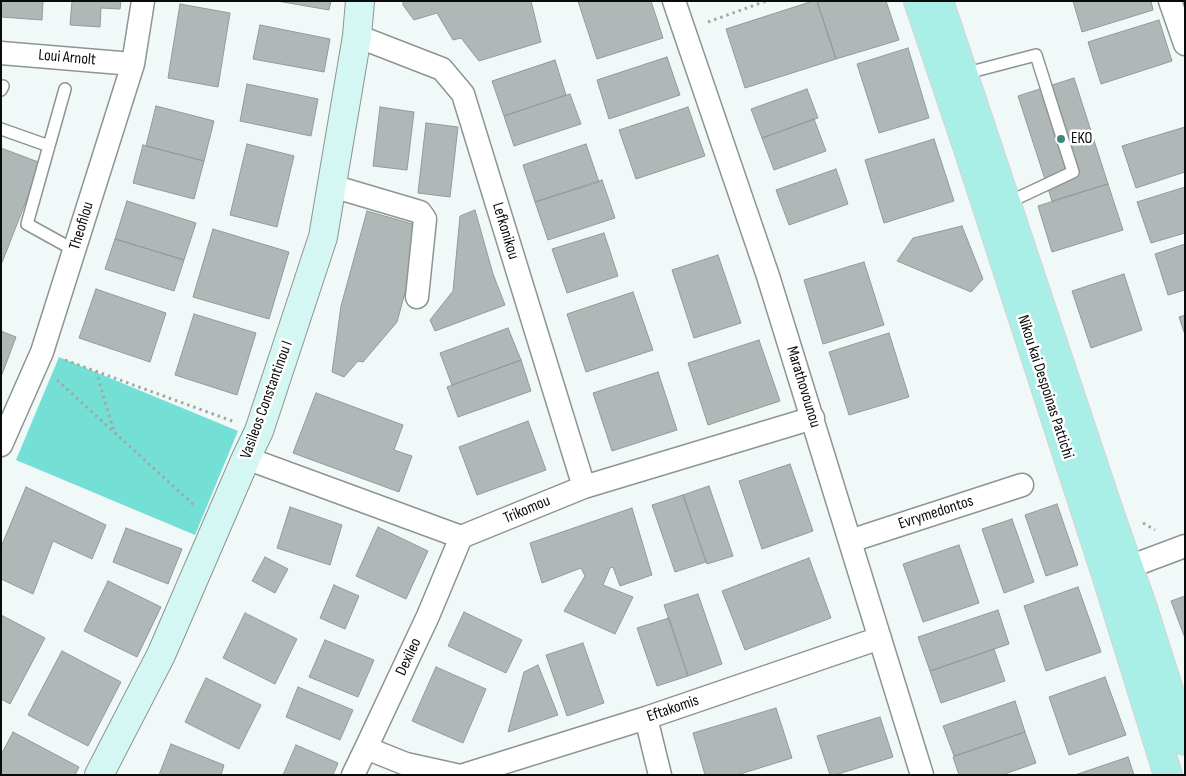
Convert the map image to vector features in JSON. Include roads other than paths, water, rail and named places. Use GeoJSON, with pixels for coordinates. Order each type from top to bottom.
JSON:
{"type":"FeatureCollection","features":[{"type":"Feature","properties":{"kind":"main road","name":"Vasileos Constantinou I"},"geometry":{"type":"LineString","coordinates":[[99,775],[161,655],[259,431],[323,237],[357,36],[360,1]]}},
{"type":"Feature","properties":{"kind":"main road","name":"Nikou kai Despoinas Pattichi"},"geometry":{"type":"LineString","coordinates":[[918,1],[968,149],[1117,571],[1143,608],[1185,741]]}},
{"type":"Feature","properties":{"kind":"main road","name":"Nikou kai Despoinas Pattichi"},"geometry":{"type":"LineString","coordinates":[[939,1],[1006,203],[1117,571],[1168,775]]}},
{"type":"Feature","properties":{"kind":"street","name":"Theofilou"},"geometry":{"type":"LineString","coordinates":[[1,445],[42,352],[133,64],[144,1]]}},
{"type":"Feature","properties":{"kind":"street","name":"Marathovounou"},"geometry":{"type":"LineString","coordinates":[[674,1],[768,276],[922,775]]}},
{"type":"Feature","properties":{"kind":"street"},"geometry":{"type":"LineString","coordinates":[[1170,1],[1185,44]]}},
{"type":"Feature","properties":{"kind":"street","name":"Lefkonikou"},"geometry":{"type":"LineString","coordinates":[[357,36],[442,69],[463,94],[584,487]]}},
{"type":"Feature","properties":{"kind":"street","name":"Loui Arnolt"},"geometry":{"type":"LineString","coordinates":[[1,53],[133,64]]}},
{"type":"Feature","properties":{"kind":"street"},"geometry":{"type":"LineString","coordinates":[[332,186],[420,212],[425,219],[417,297]]}},
{"type":"Feature","properties":{"kind":"street","name":"Trikomou"},"geometry":{"type":"LineString","coordinates":[[461,538],[584,487],[813,418]]}},
{"type":"Feature","properties":{"kind":"street"},"geometry":{"type":"LineString","coordinates":[[246,458],[461,538]]}},
{"type":"Feature","properties":{"kind":"street","name":"Evrymedontos"},"geometry":{"type":"LineString","coordinates":[[850,541],[1022,485]]}},
{"type":"Feature","properties":{"kind":"street","name":"Dexileo"},"geometry":{"type":"LineString","coordinates":[[352,775],[428,616],[461,538]]}},
{"type":"Feature","properties":{"kind":"street"},"geometry":{"type":"LineString","coordinates":[[1117,571],[1185,546]]}},
{"type":"Feature","properties":{"kind":"street","name":"Eftakomis"},"geometry":{"type":"LineString","coordinates":[[464,775],[646,718],[880,638]]}},
{"type":"Feature","properties":{"kind":"street"},"geometry":{"type":"LineString","coordinates":[[646,718],[660,775]]}},
{"type":"Feature","properties":{"kind":"street"},"geometry":{"type":"LineString","coordinates":[[366,748],[406,764],[456,775]]}},
{"type":"Feature","properties":{"kind":"lane"},"geometry":{"type":"LineString","coordinates":[[963,74],[1036,56],[1073,172],[1006,203]]}},
{"type":"Feature","properties":{"kind":"lane"},"geometry":{"type":"LineString","coordinates":[[65,89],[27,224],[74,250]]}},
{"type":"Feature","properties":{"kind":"lane"},"geometry":{"type":"LineString","coordinates":[[1,130],[49,146]]}},
{"type":"Feature","properties":{"kind":"place","name":"EKO"},"geometry":{"type":"Point","coordinates":[1061,139]}}]}
